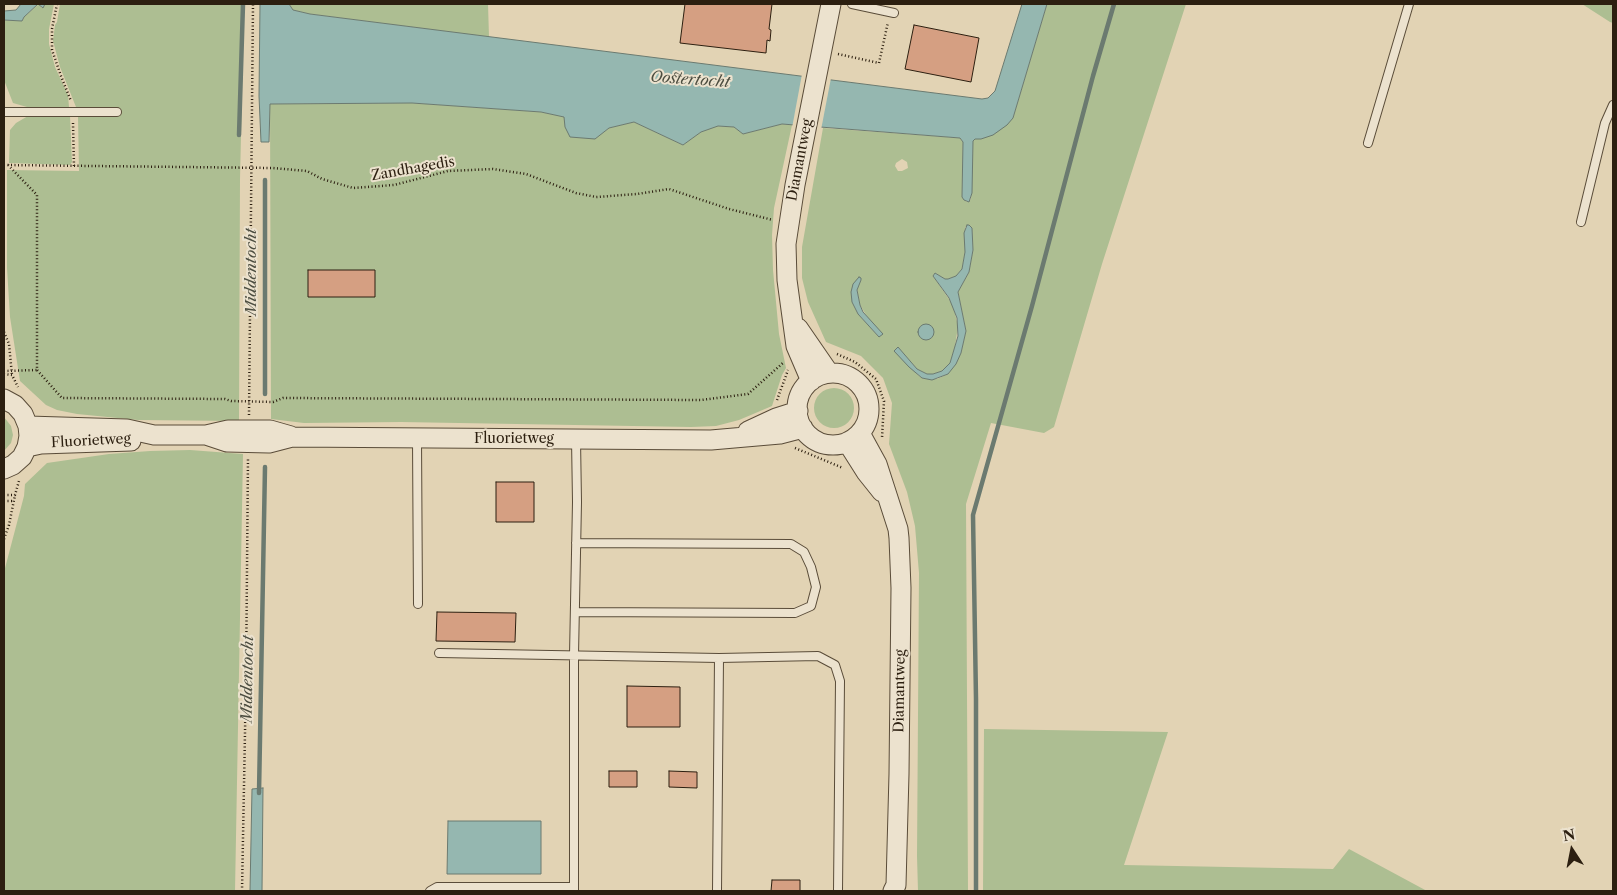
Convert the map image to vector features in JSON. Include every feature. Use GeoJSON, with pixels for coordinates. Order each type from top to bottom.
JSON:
{"type":"FeatureCollection","features":[{"type":"Feature","properties":{"kind":"street","name":"Diamantweg"},"geometry":{"type":"LineString","coordinates":[[811,381],[796,346],[787,286],[788,224],[831,4]]}},
{"type":"Feature","properties":{"kind":"street","name":"Diamantweg"},"geometry":{"type":"LineString","coordinates":[[792,318],[806,342],[829,373]]}},
{"type":"Feature","properties":{"kind":"street"},"geometry":{"type":"LineString","coordinates":[[829,373],[850,377],[865,392],[869,403],[869,414],[866,424],[853,437],[830,444],[822,443],[808,434],[800,419],[799,398],[811,381],[829,373]]}},
{"type":"Feature","properties":{"kind":"street"},"geometry":{"type":"LineString","coordinates":[[4,469],[14,465],[22,457],[30,436],[24,414],[15,405],[7,387]]}},
{"type":"Feature","properties":{"kind":"street","name":"Fluorietweg"},"geometry":{"type":"LineString","coordinates":[[28,426],[127,429],[154,435],[206,436],[228,430],[249,429],[270,430],[292,437],[711,440],[735,437],[776,418],[800,419]]}},
{"type":"Feature","properties":{"kind":"street","name":"Fluorietweg"},"geometry":{"type":"LineString","coordinates":[[27,447],[41,444],[128,441],[154,435]]}},
{"type":"Feature","properties":{"kind":"street","name":"Diamantweg"},"geometry":{"type":"LineString","coordinates":[[853,437],[866,472],[888,500],[898,529],[900,557],[899,783],[896,889]]}},
{"type":"Feature","properties":{"kind":"lane"},"geometry":{"type":"LineString","coordinates":[[852,4],[892,12]]}},
{"type":"Feature","properties":{"kind":"lane"},"geometry":{"type":"LineString","coordinates":[[1368,143],[1410,4]]}},
{"type":"Feature","properties":{"kind":"lane"},"geometry":{"type":"LineString","coordinates":[[1581,222],[1605,123],[1613,105]]}},
{"type":"Feature","properties":{"kind":"lane"},"geometry":{"type":"LineString","coordinates":[[4,112],[117,112]]}},
{"type":"Feature","properties":{"kind":"lane"},"geometry":{"type":"LineString","coordinates":[[417,438],[418,604]]}},
{"type":"Feature","properties":{"kind":"lane"},"geometry":{"type":"LineString","coordinates":[[430,891],[437,888],[574,889],[576,439]]}},
{"type":"Feature","properties":{"kind":"lane"},"geometry":{"type":"LineString","coordinates":[[575,612],[795,613],[811,606],[816,587],[811,567],[804,552],[791,544],[576,543]]}},
{"type":"Feature","properties":{"kind":"lane"},"geometry":{"type":"LineString","coordinates":[[438,652],[719,658],[818,656],[835,665],[840,681],[838,891]]}},
{"type":"Feature","properties":{"kind":"lane"},"geometry":{"type":"LineString","coordinates":[[717,891],[719,658]]}},
{"type":"Feature","properties":{"kind":"path"},"geometry":{"type":"LineString","coordinates":[[57,4],[52,29],[52,50],[60,76],[70,95],[73,112],[74,167]]}},
{"type":"Feature","properties":{"kind":"path"},"geometry":{"type":"LineString","coordinates":[[820,59],[879,64],[892,12]]}},
{"type":"Feature","properties":{"kind":"path"},"geometry":{"type":"LineString","coordinates":[[6,165],[37,195],[37,370],[62,398],[226,399],[231,401],[273,402],[283,398],[701,400],[748,394],[788,359]]}},
{"type":"Feature","properties":{"kind":"path","name":"Zandhagedis"},"geometry":{"type":"LineString","coordinates":[[6,165],[292,169],[307,171],[322,179],[352,188],[394,185],[448,172],[493,169],[526,174],[576,193],[596,196],[637,194],[669,189],[729,209],[788,224]]}},
{"type":"Feature","properties":{"kind":"path"},"geometry":{"type":"LineString","coordinates":[[4,332],[9,344],[7,387]]}},
{"type":"Feature","properties":{"kind":"path"},"geometry":{"type":"LineString","coordinates":[[831,352],[855,362],[876,379],[884,401],[881,442]]}},
{"type":"Feature","properties":{"kind":"path"},"geometry":{"type":"LineString","coordinates":[[776,403],[791,363]]}},
{"type":"Feature","properties":{"kind":"path"},"geometry":{"type":"LineString","coordinates":[[7,387],[37,370]]}},
{"type":"Feature","properties":{"kind":"path"},"geometry":{"type":"LineString","coordinates":[[4,371],[7,387]]}},
{"type":"Feature","properties":{"kind":"path"},"geometry":{"type":"LineString","coordinates":[[790,446],[847,469]]}},
{"type":"Feature","properties":{"kind":"path"},"geometry":{"type":"LineString","coordinates":[[4,539],[15,496]]}},
{"type":"Feature","properties":{"kind":"path"},"geometry":{"type":"LineString","coordinates":[[4,501],[13,501]]}},
{"type":"Feature","properties":{"kind":"green space"},"geometry":{"type":"Polygon","coordinates":[[[39,4],[42,8],[45,4],[54,4],[49,29],[49,44],[55,67],[68,95],[69,107],[27,107],[13,103],[4,80],[4,20],[22,21],[39,4]]]}},
{"type":"Feature","properties":{"kind":"green space"},"geometry":{"type":"Polygon","coordinates":[[[60,4],[244,4],[240,179],[239,421],[138,420],[77,414],[57,410],[46,405],[20,381],[10,317],[7,268],[7,170],[79,171],[78,116],[119,116],[119,108],[76,107],[60,67],[53,41],[60,4]]]}},
{"type":"Feature","properties":{"kind":"green space"},"geometry":{"type":"Polygon","coordinates":[[[289,4],[488,4],[489,37],[310,14],[293,10],[289,4]]]}},
{"type":"Feature","properties":{"kind":"green space"},"geometry":{"type":"Polygon","coordinates":[[[1047,4],[1186,4],[1102,264],[1054,427],[1044,433],[991,423],[966,504],[968,891],[918,891],[919,573],[915,526],[907,492],[889,444],[892,403],[883,378],[861,356],[826,342],[808,302],[802,278],[802,247],[823,128],[960,138],[963,142],[962,196],[967,202],[971,199],[973,141],[981,139],[1013,118],[1047,4]],[[902,159],[895,166],[898,171],[908,168],[907,162],[902,159]],[[965,227],[965,252],[962,269],[956,276],[945,279],[935,273],[933,276],[953,305],[958,326],[955,347],[950,363],[942,371],[927,374],[917,369],[898,348],[922,378],[937,379],[948,374],[961,353],[966,331],[958,292],[969,272],[973,250],[972,228],[965,227]],[[861,278],[852,302],[858,314],[879,337],[860,305],[857,290],[861,278]]]}},
{"type":"Feature","properties":{"kind":"green space"},"geometry":{"type":"Polygon","coordinates":[[[1582,4],[1613,4],[1613,23],[1610,22],[1582,4]]]}},
{"type":"Feature","properties":{"kind":"green space"},"geometry":{"type":"Polygon","coordinates":[[[412,103],[541,112],[565,117],[565,127],[595,138],[609,128],[634,122],[683,145],[701,132],[717,126],[734,127],[743,134],[782,124],[792,125],[774,208],[772,235],[779,334],[786,368],[772,406],[739,420],[716,426],[691,427],[401,422],[304,423],[271,419],[270,104],[412,103]]]}},
{"type":"Feature","properties":{"kind":"green space"},"geometry":{"type":"Polygon","coordinates":[[[28,116],[70,116],[72,162],[70,165],[9,163],[10,130],[16,123],[28,116]]]}},
{"type":"Feature","properties":{"kind":"green space"},"geometry":{"type":"Polygon","coordinates":[[[838,388],[845,391],[851,397],[854,408],[853,416],[845,425],[838,428],[830,428],[823,425],[815,416],[814,404],[817,397],[826,389],[838,388]]]}},
{"type":"Feature","properties":{"kind":"green space"},"geometry":{"type":"Polygon","coordinates":[[[4,417],[11,426],[13,435],[11,443],[4,451],[4,417]]]}},
{"type":"Feature","properties":{"kind":"green space"},"geometry":{"type":"Polygon","coordinates":[[[190,450],[243,454],[235,891],[4,891],[4,572],[24,496],[25,484],[47,463],[109,454],[190,450]]]}},
{"type":"Feature","properties":{"kind":"green space"},"geometry":{"type":"Polygon","coordinates":[[[984,729],[1168,732],[1124,865],[1333,869],[1349,849],[1427,891],[983,891],[984,729]]]}},
{"type":"Feature","properties":{"kind":"water"},"geometry":{"type":"Polygon","coordinates":[[[21,4],[38,4],[22,21],[4,20],[4,11],[16,10],[21,4]]]}},
{"type":"Feature","properties":{"kind":"water","name":"Oostertocht"},"geometry":{"type":"Polygon","coordinates":[[[260,4],[289,4],[293,10],[310,14],[982,99],[988,98],[995,91],[1022,4],[1047,4],[1013,118],[993,135],[973,141],[972,193],[969,202],[962,197],[963,142],[960,138],[782,124],[743,134],[734,127],[718,126],[701,132],[683,145],[634,122],[609,128],[595,139],[570,137],[565,127],[564,117],[541,112],[412,103],[270,104],[269,142],[261,142],[259,96],[260,4]]]}},
{"type":"Feature","properties":{"kind":"water"},"geometry":{"type":"Polygon","coordinates":[[[967,225],[972,228],[973,250],[969,272],[958,292],[966,331],[961,353],[956,364],[948,374],[932,380],[922,378],[894,351],[898,347],[917,369],[927,374],[942,371],[950,363],[958,336],[957,318],[949,298],[933,276],[935,273],[948,279],[956,276],[962,269],[965,252],[964,233],[967,225]]]}},
{"type":"Feature","properties":{"kind":"water"},"geometry":{"type":"Polygon","coordinates":[[[859,277],[861,280],[857,290],[860,305],[863,312],[883,334],[879,337],[858,314],[852,302],[851,292],[853,284],[859,277]]]}},
{"type":"Feature","properties":{"kind":"water"},"geometry":{"type":"Polygon","coordinates":[[[926,324],[932,326],[934,332],[932,338],[926,340],[920,338],[918,332],[920,326],[926,324]]]}},
{"type":"Feature","properties":{"kind":"water"},"geometry":{"type":"Polygon","coordinates":[[[263,788],[262,891],[250,891],[252,789],[263,788]]]}},
{"type":"Feature","properties":{"kind":"water"},"geometry":{"type":"Polygon","coordinates":[[[448,821],[541,821],[541,874],[447,874],[448,821]]]}},
{"type":"Feature","properties":{"kind":"pier"},"geometry":{"type":"Polygon","coordinates":[[[802,74],[831,78],[821,130],[792,128],[802,74]]]}},
{"type":"Feature","properties":{"kind":"building"},"geometry":{"type":"Polygon","coordinates":[[[685,4],[772,4],[769,29],[771,30],[770,41],[767,40],[766,53],[680,43],[685,4]]]}},
{"type":"Feature","properties":{"kind":"building"},"geometry":{"type":"Polygon","coordinates":[[[914,25],[979,38],[971,82],[905,69],[914,25]]]}},
{"type":"Feature","properties":{"kind":"building"},"geometry":{"type":"Polygon","coordinates":[[[308,270],[375,270],[375,297],[308,297],[308,270]]]}},
{"type":"Feature","properties":{"kind":"building"},"geometry":{"type":"Polygon","coordinates":[[[496,482],[534,482],[534,522],[496,522],[496,482]]]}},
{"type":"Feature","properties":{"kind":"building"},"geometry":{"type":"Polygon","coordinates":[[[437,612],[516,613],[515,642],[436,641],[437,612]]]}},
{"type":"Feature","properties":{"kind":"building"},"geometry":{"type":"Polygon","coordinates":[[[627,686],[680,687],[680,727],[627,727],[627,686]]]}},
{"type":"Feature","properties":{"kind":"building"},"geometry":{"type":"Polygon","coordinates":[[[609,771],[637,771],[637,787],[609,787],[609,771]]]}},
{"type":"Feature","properties":{"kind":"building"},"geometry":{"type":"Polygon","coordinates":[[[669,771],[697,772],[697,788],[669,787],[669,771]]]}},
{"type":"Feature","properties":{"kind":"building"},"geometry":{"type":"Polygon","coordinates":[[[772,880],[800,880],[800,891],[771,891],[772,880]]]}},
{"type":"Feature","properties":{"kind":"waterway","name":"Middentocht"},"geometry":{"type":"LineString","coordinates":[[239,135],[243,4]]}},
{"type":"Feature","properties":{"kind":"waterway"},"geometry":{"type":"LineString","coordinates":[[976,891],[976,699],[973,515],[1114,4]]}},
{"type":"Feature","properties":{"kind":"waterway","name":"Middentocht"},"geometry":{"type":"LineString","coordinates":[[265,180],[265,394]]}},
{"type":"Feature","properties":{"kind":"waterway","name":"Middentocht"},"geometry":{"type":"LineString","coordinates":[[259,793],[265,467]]}}]}
